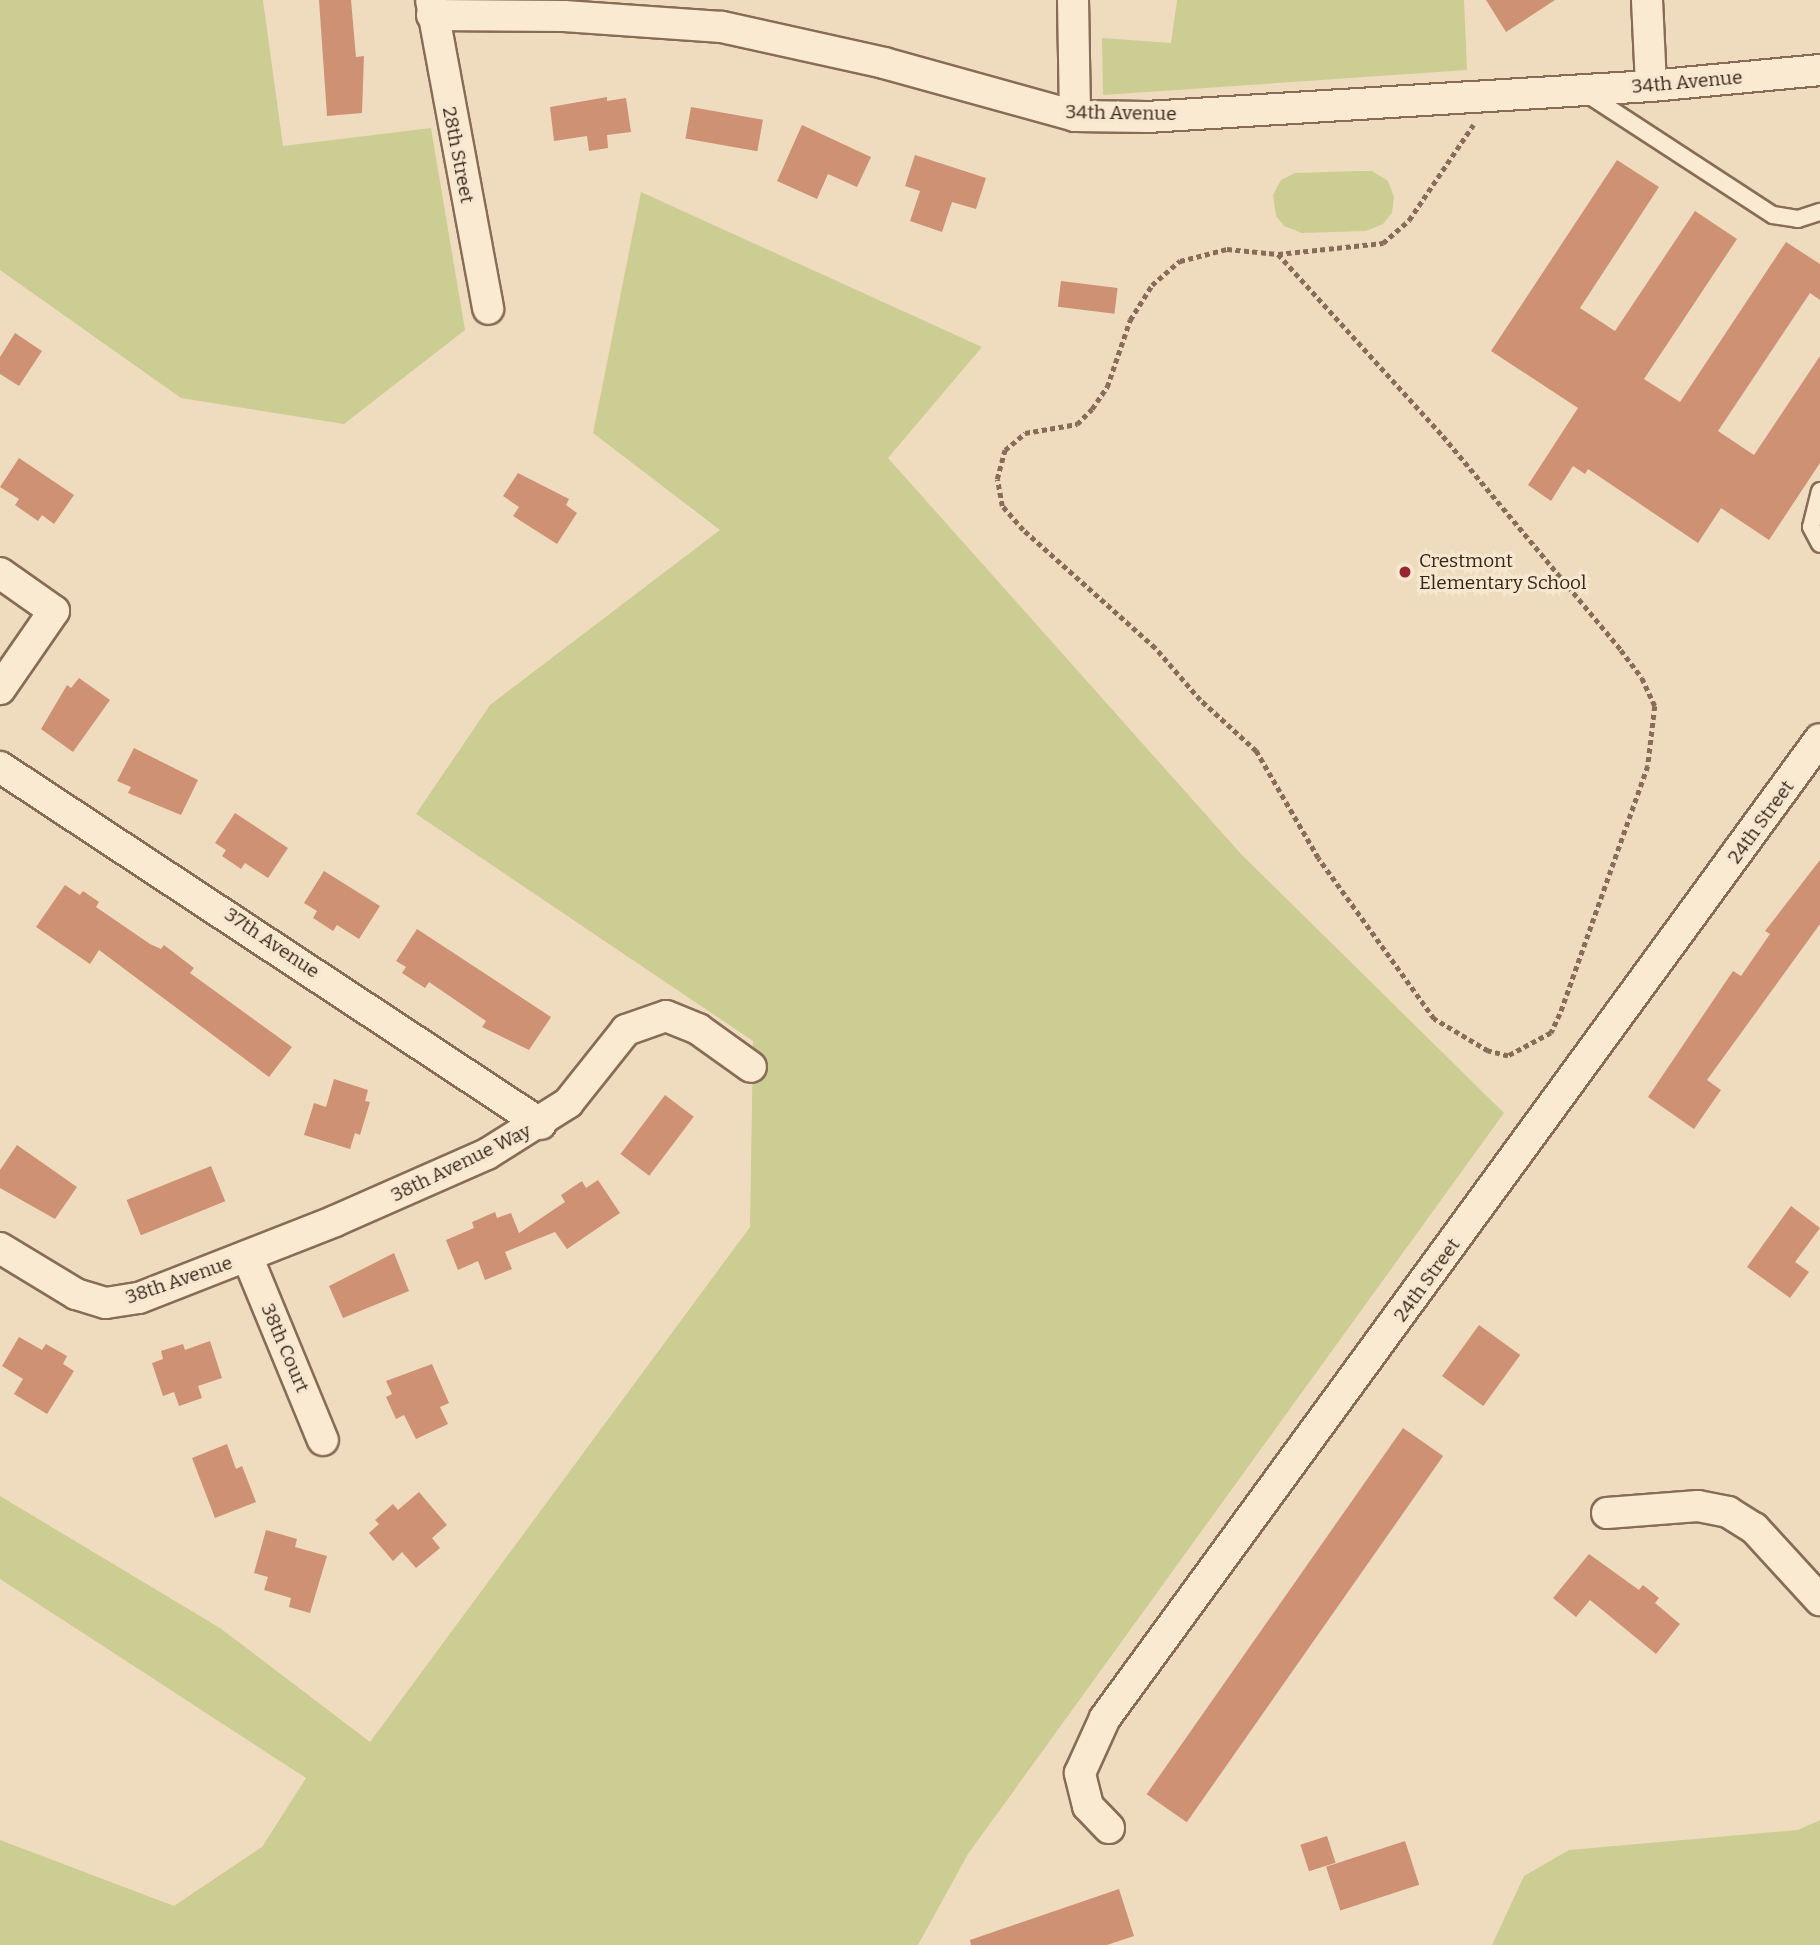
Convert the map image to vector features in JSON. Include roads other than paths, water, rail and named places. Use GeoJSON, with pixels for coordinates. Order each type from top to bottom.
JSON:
{"type":"FeatureCollection","features":[{"type":"Feature","properties":{"kind":"street"},"geometry":{"type":"LineString","coordinates":[[1073,0],[1075,116]]}},
{"type":"Feature","properties":{"kind":"street"},"geometry":{"type":"LineString","coordinates":[[1647,0],[1651,86]]}},
{"type":"Feature","properties":{"kind":"street","name":"34th Avenue"},"geometry":{"type":"LineString","coordinates":[[431,8],[722,27],[884,63],[1075,116],[1147,117],[1495,93],[1651,86],[1820,70]]}},
{"type":"Feature","properties":{"kind":"street","name":"28th Street"},"geometry":{"type":"LineString","coordinates":[[431,8],[488,309]]}},
{"type":"Feature","properties":{"kind":"street"},"geometry":{"type":"LineString","coordinates":[[0,573],[54,611],[0,690]]}},
{"type":"Feature","properties":{"kind":"street","name":"24th Street"},"geometry":{"type":"LineString","coordinates":[[1109,1828],[1088,1806],[1080,1773],[1105,1718],[1820,739]]}},
{"type":"Feature","properties":{"kind":"street","name":"37th Avenue"},"geometry":{"type":"LineString","coordinates":[[0,767],[541,1124]]}},
{"type":"Feature","properties":{"kind":"street","name":"38th Avenue Way"},"geometry":{"type":"LineString","coordinates":[[247,1256],[425,1182],[541,1124],[591,1079],[626,1030],[666,1016],[698,1029],[751,1067]]}},
{"type":"Feature","properties":{"kind":"street","name":"38th Avenue"},"geometry":{"type":"LineString","coordinates":[[0,1248],[46,1279],[106,1303],[139,1298],[247,1256]]}},
{"type":"Feature","properties":{"kind":"street","name":"38th Court"},"geometry":{"type":"LineString","coordinates":[[247,1256],[323,1440]]}},
{"type":"Feature","properties":{"kind":"street"},"geometry":{"type":"LineString","coordinates":[[1607,1513],[1698,1506],[1728,1512],[1754,1528],[1820,1600]]}},
{"type":"Feature","properties":{"kind":"lane"},"geometry":{"type":"LineString","coordinates":[[1579,89],[1773,215],[1798,219],[1820,212]]}},
{"type":"Feature","properties":{"kind":"lane"},"geometry":{"type":"LineString","coordinates":[[1820,492],[1811,527],[1820,544]]}},
{"type":"Feature","properties":{"kind":"place","name":"Crestmont Elementary School"},"geometry":{"type":"Point","coordinates":[1405,572]}}]}
